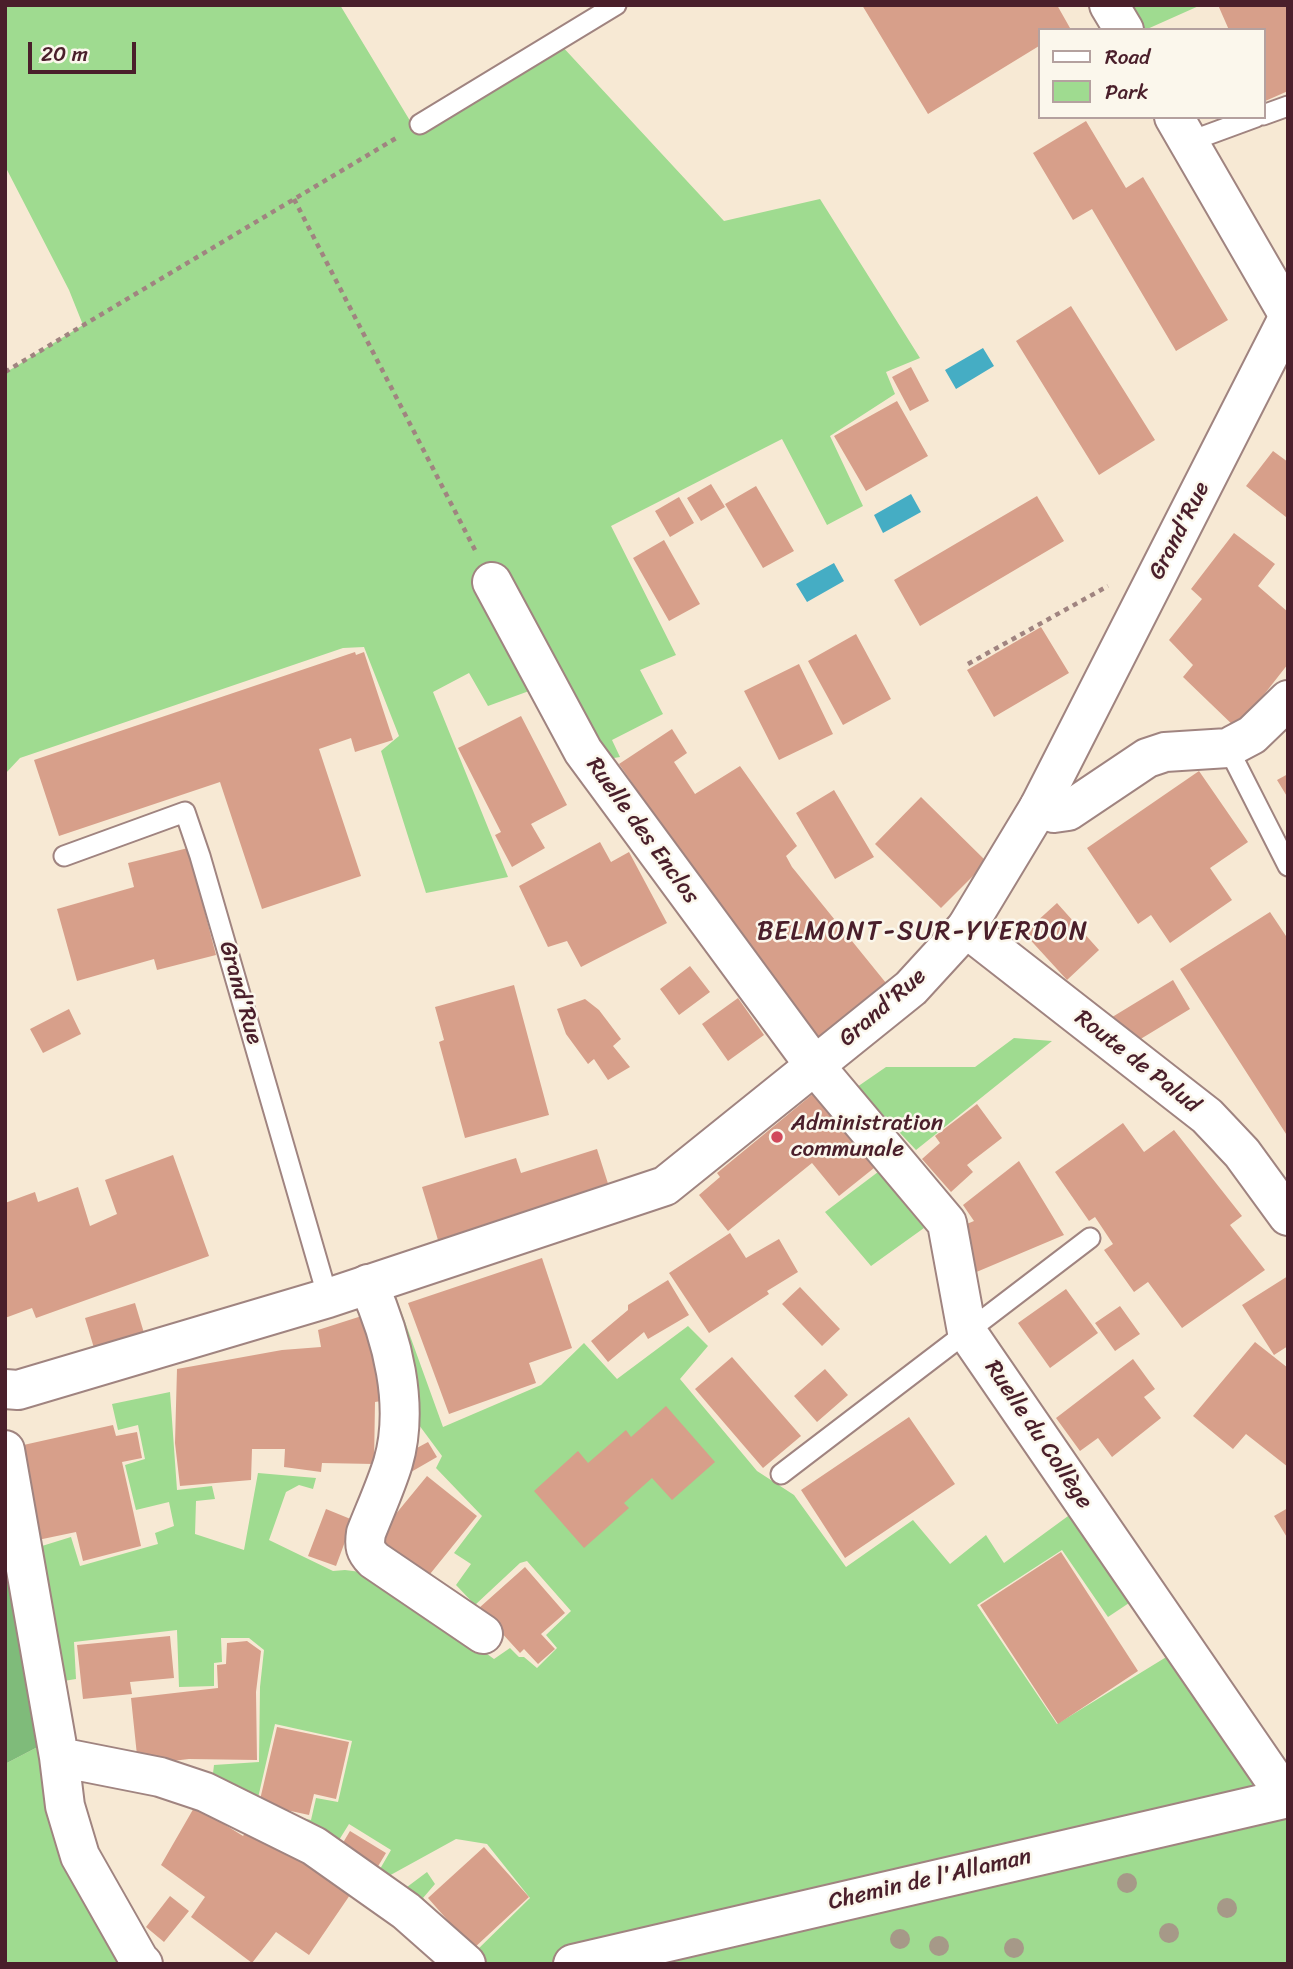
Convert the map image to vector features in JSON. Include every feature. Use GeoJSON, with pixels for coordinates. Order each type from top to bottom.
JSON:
{"type":"FeatureCollection","features":[{"type":"Feature","properties":{"kind":"street"},"geometry":{"type":"LineString","coordinates":[[1109,5],[1123,28]]}},
{"type":"Feature","properties":{"kind":"street"},"geometry":{"type":"LineString","coordinates":[[1181,130],[1288,316]]}},
{"type":"Feature","properties":{"kind":"street","name":"Grand'Rue"},"geometry":{"type":"LineString","coordinates":[[5,1390],[18,1390],[328,1298],[666,1186],[911,988],[967,928],[1039,807],[1288,316]]}},
{"type":"Feature","properties":{"kind":"street","name":"Ruelle des Enclos"},"geometry":{"type":"LineString","coordinates":[[492,582],[583,751],[815,1066]]}},
{"type":"Feature","properties":{"kind":"street"},"geometry":{"type":"LineString","coordinates":[[1039,807],[1054,813],[1068,811],[1147,758],[1165,752],[1228,748],[1252,735],[1288,700]]}},
{"type":"Feature","properties":{"kind":"street","name":"Route de Palud"},"geometry":{"type":"LineString","coordinates":[[967,928],[1207,1116],[1242,1153],[1288,1216]]}},
{"type":"Feature","properties":{"kind":"street","name":"Ruelle du Collège"},"geometry":{"type":"LineString","coordinates":[[815,1066],[947,1223],[967,1332],[1287,1798]]}},
{"type":"Feature","properties":{"kind":"street"},"geometry":{"type":"LineString","coordinates":[[368,1284],[382,1314],[401,1417],[393,1462],[366,1533],[366,1552],[483,1634]]}},
{"type":"Feature","properties":{"kind":"street"},"geometry":{"type":"LineString","coordinates":[[5,1450],[59,1756],[65,1806],[80,1856],[143,1964]]}},
{"type":"Feature","properties":{"kind":"street"},"geometry":{"type":"LineString","coordinates":[[59,1756],[160,1777],[205,1791],[314,1846],[406,1911],[466,1964]]}},
{"type":"Feature","properties":{"kind":"street","name":"Chemin de l'Allaman"},"geometry":{"type":"LineString","coordinates":[[573,1964],[1287,1798]]}},
{"type":"Feature","properties":{"kind":"lane"},"geometry":{"type":"LineString","coordinates":[[420,124],[616,5]]}},
{"type":"Feature","properties":{"kind":"lane"},"geometry":{"type":"LineString","coordinates":[[1265,114],[1288,106]]}},
{"type":"Feature","properties":{"kind":"lane"},"geometry":{"type":"LineString","coordinates":[[1181,130],[1244,119]]}},
{"type":"Feature","properties":{"kind":"lane"},"geometry":{"type":"LineString","coordinates":[[1228,748],[1288,866]]}},
{"type":"Feature","properties":{"kind":"lane","name":"Grand'Rue"},"geometry":{"type":"LineString","coordinates":[[64,856],[185,812],[328,1298]]}},
{"type":"Feature","properties":{"kind":"lane"},"geometry":{"type":"LineString","coordinates":[[781,1475],[1090,1238]]}},
{"type":"Feature","properties":{"kind":"path"},"geometry":{"type":"LineString","coordinates":[[5,372],[420,124]]}},
{"type":"Feature","properties":{"kind":"path"},"geometry":{"type":"LineString","coordinates":[[294,199],[492,582]]}},
{"type":"Feature","properties":{"kind":"path"},"geometry":{"type":"LineString","coordinates":[[968,664],[1113,583]]}},
{"type":"Feature","properties":{"kind":"green space"},"geometry":{"type":"Polygon","coordinates":[[[5,5],[340,5],[415,129],[560,44],[724,221],[820,199],[920,358],[886,372],[895,394],[830,436],[863,506],[827,525],[782,439],[611,526],[676,655],[640,670],[663,714],[612,740],[620,757],[596,761],[551,683],[488,706],[469,673],[433,692],[508,877],[426,893],[381,751],[399,736],[364,647],[343,648],[20,758],[5,774],[5,373],[83,325],[69,290],[5,166],[5,5]]]}},
{"type":"Feature","properties":{"kind":"green space"},"geometry":{"type":"Polygon","coordinates":[[[1113,5],[1201,5],[1149,28],[1128,28],[1113,5]]]}},
{"type":"Feature","properties":{"kind":"green space"},"geometry":{"type":"Polygon","coordinates":[[[1014,1038],[1052,1041],[916,1150],[857,1087],[886,1067],[975,1067],[1014,1038]]]}},
{"type":"Feature","properties":{"kind":"green space"},"geometry":{"type":"Polygon","coordinates":[[[878,1172],[924,1228],[871,1266],[825,1212],[878,1172]]]}},
{"type":"Feature","properties":{"kind":"green space"},"geometry":{"type":"Polygon","coordinates":[[[396,1297],[443,1427],[541,1385],[584,1343],[617,1379],[688,1326],[708,1346],[680,1379],[757,1471],[794,1495],[846,1567],[913,1520],[950,1564],[986,1535],[1004,1563],[1079,1508],[1138,1597],[1108,1617],[1062,1550],[977,1605],[1057,1724],[1181,1648],[1282,1796],[558,1964],[472,1964],[395,1896],[427,1872],[435,1884],[423,1898],[473,1954],[530,1898],[487,1844],[456,1839],[376,1883],[368,1879],[380,1869],[391,1850],[349,1824],[331,1853],[281,1813],[311,1820],[316,1798],[338,1802],[352,1741],[275,1724],[255,1811],[211,1790],[214,1765],[259,1762],[260,1687],[264,1650],[249,1638],[221,1638],[222,1662],[214,1663],[214,1686],[179,1687],[177,1630],[74,1642],[76,1679],[51,1683],[29,1550],[71,1537],[80,1566],[158,1544],[155,1533],[174,1526],[169,1502],[136,1510],[125,1465],[145,1459],[138,1425],[118,1430],[112,1404],[170,1392],[177,1490],[212,1486],[215,1499],[196,1501],[195,1534],[244,1550],[258,1473],[316,1478],[313,1489],[299,1485],[286,1492],[269,1540],[333,1571],[377,1574],[494,1659],[510,1648],[537,1668],[557,1648],[546,1635],[571,1611],[527,1561],[520,1563],[475,1605],[456,1585],[471,1564],[454,1553],[482,1516],[436,1468],[442,1456],[419,1425],[404,1355],[383,1301],[396,1297]]]}},
{"type":"Feature","properties":{"kind":"green space"},"geometry":{"type":"Polygon","coordinates":[[[5,1561],[51,1740],[5,1764],[5,1561]]]}},
{"type":"Feature","properties":{"kind":"green space"},"geometry":{"type":"Polygon","coordinates":[[[51,1740],[140,1964],[5,1964],[5,1764],[51,1740]]]}},
{"type":"Feature","properties":{"kind":"green space"},"geometry":{"type":"Polygon","coordinates":[[[1288,1799],[1288,1964],[573,1964],[1288,1799]]]}},
{"type":"Feature","properties":{"kind":"water"},"geometry":{"type":"Polygon","coordinates":[[[983,348],[994,366],[956,389],[945,370],[983,348]]]}},
{"type":"Feature","properties":{"kind":"water"},"geometry":{"type":"Polygon","coordinates":[[[911,494],[921,512],[883,533],[874,515],[911,494]]]}},
{"type":"Feature","properties":{"kind":"water"},"geometry":{"type":"Polygon","coordinates":[[[834,563],[844,581],[807,602],[796,584],[834,563]]]}},
{"type":"Feature","properties":{"kind":"building"},"geometry":{"type":"Polygon","coordinates":[[[862,5],[1057,5],[1070,28],[1038,28],[1038,47],[928,114],[862,5]]]}},
{"type":"Feature","properties":{"kind":"building"},"geometry":{"type":"Polygon","coordinates":[[[1218,5],[1288,5],[1288,91],[1265,101],[1265,28],[1228,28],[1218,5]]]}},
{"type":"Feature","properties":{"kind":"building"},"geometry":{"type":"Polygon","coordinates":[[[1086,121],[1126,188],[1143,177],[1228,320],[1176,351],[1092,209],[1073,220],[1033,153],[1086,121]]]}},
{"type":"Feature","properties":{"kind":"building"},"geometry":{"type":"Polygon","coordinates":[[[1071,306],[1155,440],[1099,475],[1016,341],[1071,306]]]}},
{"type":"Feature","properties":{"kind":"building"},"geometry":{"type":"Polygon","coordinates":[[[911,367],[929,401],[910,411],[892,377],[911,367]]]}},
{"type":"Feature","properties":{"kind":"building"},"geometry":{"type":"Polygon","coordinates":[[[897,401],[928,456],[866,491],[834,436],[897,401]]]}},
{"type":"Feature","properties":{"kind":"building"},"geometry":{"type":"Polygon","coordinates":[[[1273,451],[1288,462],[1286,517],[1246,486],[1273,451]]]}},
{"type":"Feature","properties":{"kind":"building"},"geometry":{"type":"Polygon","coordinates":[[[711,484],[725,507],[701,521],[687,498],[711,484]]]}},
{"type":"Feature","properties":{"kind":"building"},"geometry":{"type":"Polygon","coordinates":[[[756,486],[794,551],[763,568],[725,504],[756,486]]]}},
{"type":"Feature","properties":{"kind":"building"},"geometry":{"type":"Polygon","coordinates":[[[1037,496],[1064,541],[920,626],[894,580],[1037,496]]]}},
{"type":"Feature","properties":{"kind":"building"},"geometry":{"type":"Polygon","coordinates":[[[679,497],[694,523],[670,537],[655,511],[679,497]]]}},
{"type":"Feature","properties":{"kind":"building"},"geometry":{"type":"Polygon","coordinates":[[[1234,533],[1275,564],[1258,586],[1288,612],[1288,664],[1237,729],[1183,677],[1193,665],[1169,640],[1202,599],[1191,589],[1234,533]]]}},
{"type":"Feature","properties":{"kind":"building"},"geometry":{"type":"Polygon","coordinates":[[[664,540],[700,604],[669,621],[633,558],[664,540]]]}},
{"type":"Feature","properties":{"kind":"building"},"geometry":{"type":"Polygon","coordinates":[[[1041,627],[1069,673],[994,717],[967,670],[1041,627]]]}},
{"type":"Feature","properties":{"kind":"building"},"geometry":{"type":"Polygon","coordinates":[[[856,634],[891,699],[843,725],[808,661],[856,634]]]}},
{"type":"Feature","properties":{"kind":"building"},"geometry":{"type":"Polygon","coordinates":[[[355,652],[356,655],[364,652],[393,740],[355,752],[351,738],[319,749],[361,876],[262,909],[220,782],[59,836],[34,760],[355,652]]]}},
{"type":"Feature","properties":{"kind":"building"},"geometry":{"type":"Polygon","coordinates":[[[799,664],[833,734],[779,760],[744,691],[799,664]]]}},
{"type":"Feature","properties":{"kind":"building"},"geometry":{"type":"Polygon","coordinates":[[[521,716],[567,805],[531,824],[545,848],[512,867],[495,835],[501,832],[458,748],[521,716]]]}},
{"type":"Feature","properties":{"kind":"building"},"geometry":{"type":"Polygon","coordinates":[[[672,729],[687,753],[674,762],[695,794],[740,766],[797,846],[786,856],[792,867],[886,983],[810,1045],[627,793],[635,787],[619,764],[672,729]]]}},
{"type":"Feature","properties":{"kind":"building"},"geometry":{"type":"Polygon","coordinates":[[[1199,771],[1248,842],[1210,868],[1232,900],[1170,943],[1151,915],[1138,924],[1087,848],[1199,771]]]}},
{"type":"Feature","properties":{"kind":"building"},"geometry":{"type":"Polygon","coordinates":[[[1288,774],[1288,798],[1277,780],[1288,774]]]}},
{"type":"Feature","properties":{"kind":"building"},"geometry":{"type":"Polygon","coordinates":[[[834,790],[874,857],[835,879],[796,813],[834,790]]]}},
{"type":"Feature","properties":{"kind":"building"},"geometry":{"type":"Polygon","coordinates":[[[921,797],[987,862],[941,908],[875,844],[921,797]]]}},
{"type":"Feature","properties":{"kind":"building"},"geometry":{"type":"Polygon","coordinates":[[[600,842],[611,862],[629,852],[667,923],[581,967],[567,941],[548,947],[519,886],[600,842]]]}},
{"type":"Feature","properties":{"kind":"building"},"geometry":{"type":"Polygon","coordinates":[[[188,848],[216,955],[157,970],[154,959],[77,981],[57,909],[134,887],[128,863],[188,848]]]}},
{"type":"Feature","properties":{"kind":"building"},"geometry":{"type":"Polygon","coordinates":[[[1057,903],[1099,950],[1067,980],[1024,933],[1057,903]]]}},
{"type":"Feature","properties":{"kind":"building"},"geometry":{"type":"Polygon","coordinates":[[[1270,912],[1288,939],[1288,1137],[1180,969],[1270,912]]]}},
{"type":"Feature","properties":{"kind":"building"},"geometry":{"type":"Polygon","coordinates":[[[690,966],[710,992],[679,1015],[660,989],[690,966]]]}},
{"type":"Feature","properties":{"kind":"building"},"geometry":{"type":"Polygon","coordinates":[[[1173,980],[1190,1009],[1134,1043],[1109,1019],[1173,980]]]}},
{"type":"Feature","properties":{"kind":"building"},"geometry":{"type":"Polygon","coordinates":[[[514,985],[549,1115],[465,1138],[439,1042],[444,1040],[435,1007],[514,985]]]}},
{"type":"Feature","properties":{"kind":"building"},"geometry":{"type":"Polygon","coordinates":[[[738,998],[764,1035],[728,1061],[702,1024],[738,998]]]}},
{"type":"Feature","properties":{"kind":"building"},"geometry":{"type":"Polygon","coordinates":[[[585,999],[599,1010],[621,1039],[613,1046],[630,1067],[608,1080],[594,1059],[588,1064],[566,1034],[557,1009],[585,999]]]}},
{"type":"Feature","properties":{"kind":"building"},"geometry":{"type":"Polygon","coordinates":[[[69,1009],[81,1034],[43,1053],[30,1029],[69,1009]]]}},
{"type":"Feature","properties":{"kind":"building"},"geometry":{"type":"Polygon","coordinates":[[[814,1093],[874,1168],[839,1196],[812,1163],[728,1231],[699,1195],[720,1177],[717,1173],[814,1093]]]}},
{"type":"Feature","properties":{"kind":"building"},"geometry":{"type":"Polygon","coordinates":[[[977,1104],[1002,1138],[967,1165],[973,1172],[951,1192],[922,1159],[940,1143],[935,1136],[977,1104]]]}},
{"type":"Feature","properties":{"kind":"building"},"geometry":{"type":"Polygon","coordinates":[[[1123,1123],[1144,1152],[1174,1130],[1242,1216],[1230,1225],[1265,1270],[1182,1328],[1148,1282],[1134,1292],[1104,1250],[1113,1244],[1095,1217],[1089,1221],[1055,1172],[1123,1123]]]}},
{"type":"Feature","properties":{"kind":"building"},"geometry":{"type":"Polygon","coordinates":[[[597,1149],[611,1193],[441,1250],[422,1187],[516,1158],[521,1173],[597,1149]]]}},
{"type":"Feature","properties":{"kind":"building"},"geometry":{"type":"Polygon","coordinates":[[[173,1155],[209,1256],[36,1318],[32,1308],[5,1318],[5,1203],[35,1192],[38,1202],[78,1187],[90,1226],[117,1214],[105,1180],[173,1155]]]}},
{"type":"Feature","properties":{"kind":"building"},"geometry":{"type":"Polygon","coordinates":[[[1019,1161],[1064,1235],[967,1276],[957,1228],[974,1221],[963,1205],[1019,1161]]]}},
{"type":"Feature","properties":{"kind":"building"},"geometry":{"type":"Polygon","coordinates":[[[730,1233],[746,1258],[779,1239],[798,1272],[709,1333],[669,1273],[730,1233]]]}},
{"type":"Feature","properties":{"kind":"building"},"geometry":{"type":"Polygon","coordinates":[[[542,1258],[572,1348],[529,1363],[536,1383],[449,1414],[408,1303],[542,1258]]]}},
{"type":"Feature","properties":{"kind":"building"},"geometry":{"type":"Polygon","coordinates":[[[1288,1276],[1288,1346],[1274,1355],[1242,1305],[1288,1276]]]}},
{"type":"Feature","properties":{"kind":"building"},"geometry":{"type":"Polygon","coordinates":[[[668,1280],[689,1315],[648,1339],[644,1332],[608,1362],[591,1341],[628,1310],[628,1305],[668,1280]]]}},
{"type":"Feature","properties":{"kind":"building"},"geometry":{"type":"Polygon","coordinates":[[[800,1287],[840,1329],[822,1346],[782,1304],[800,1287]]]}},
{"type":"Feature","properties":{"kind":"building"},"geometry":{"type":"Polygon","coordinates":[[[1066,1289],[1098,1333],[1050,1368],[1018,1323],[1066,1289]]]}},
{"type":"Feature","properties":{"kind":"building"},"geometry":{"type":"Polygon","coordinates":[[[135,1303],[147,1343],[97,1358],[85,1318],[135,1303]]]}},
{"type":"Feature","properties":{"kind":"building"},"geometry":{"type":"Polygon","coordinates":[[[1120,1306],[1140,1334],[1115,1351],[1095,1323],[1120,1306]]]}},
{"type":"Feature","properties":{"kind":"building"},"geometry":{"type":"Polygon","coordinates":[[[371,1313],[393,1399],[375,1402],[374,1464],[322,1463],[321,1472],[284,1467],[285,1449],[252,1449],[251,1480],[180,1486],[175,1443],[177,1369],[282,1350],[321,1347],[318,1330],[371,1313]]]}},
{"type":"Feature","properties":{"kind":"building"},"geometry":{"type":"Polygon","coordinates":[[[1255,1342],[1288,1368],[1288,1467],[1246,1434],[1233,1449],[1193,1416],[1255,1342]]]}},
{"type":"Feature","properties":{"kind":"building"},"geometry":{"type":"Polygon","coordinates":[[[732,1357],[801,1436],[763,1468],[695,1389],[732,1357]]]}},
{"type":"Feature","properties":{"kind":"building"},"geometry":{"type":"Polygon","coordinates":[[[1133,1359],[1155,1389],[1144,1397],[1161,1418],[1112,1457],[1098,1438],[1080,1451],[1056,1418],[1133,1359]]]}},
{"type":"Feature","properties":{"kind":"building"},"geometry":{"type":"Polygon","coordinates":[[[825,1369],[848,1395],[817,1422],[794,1396],[825,1369]]]}},
{"type":"Feature","properties":{"kind":"building"},"geometry":{"type":"Polygon","coordinates":[[[666,1406],[715,1462],[672,1500],[652,1478],[624,1503],[629,1508],[584,1548],[534,1491],[578,1451],[588,1463],[626,1430],[631,1437],[666,1406]]]}},
{"type":"Feature","properties":{"kind":"building"},"geometry":{"type":"Polygon","coordinates":[[[909,1417],[955,1484],[845,1558],[801,1490],[909,1417]]]}},
{"type":"Feature","properties":{"kind":"building"},"geometry":{"type":"Polygon","coordinates":[[[113,1425],[116,1436],[137,1432],[142,1458],[122,1462],[141,1546],[83,1561],[76,1532],[33,1541],[19,1446],[113,1425]]]}},
{"type":"Feature","properties":{"kind":"building"},"geometry":{"type":"Polygon","coordinates":[[[428,1442],[437,1457],[411,1472],[402,1456],[428,1442]]]}},
{"type":"Feature","properties":{"kind":"building"},"geometry":{"type":"Polygon","coordinates":[[[427,1476],[477,1516],[426,1579],[376,1538],[427,1476]]]}},
{"type":"Feature","properties":{"kind":"building"},"geometry":{"type":"Polygon","coordinates":[[[1288,1508],[1288,1539],[1274,1516],[1288,1508]]]}},
{"type":"Feature","properties":{"kind":"building"},"geometry":{"type":"Polygon","coordinates":[[[326,1509],[353,1520],[336,1566],[308,1556],[326,1509]]]}},
{"type":"Feature","properties":{"kind":"building"},"geometry":{"type":"Polygon","coordinates":[[[1061,1552],[1138,1671],[1058,1724],[980,1605],[1061,1552]]]}},
{"type":"Feature","properties":{"kind":"building"},"geometry":{"type":"Polygon","coordinates":[[[525,1567],[565,1613],[541,1634],[555,1649],[538,1664],[524,1649],[520,1653],[479,1608],[525,1567]]]}},
{"type":"Feature","properties":{"kind":"building"},"geometry":{"type":"Polygon","coordinates":[[[170,1636],[174,1678],[130,1682],[132,1694],[83,1699],[77,1645],[170,1636]]]}},
{"type":"Feature","properties":{"kind":"building"},"geometry":{"type":"Polygon","coordinates":[[[247,1641],[261,1651],[256,1692],[257,1760],[189,1759],[138,1765],[131,1698],[218,1688],[217,1665],[226,1664],[227,1643],[247,1641]]]}},
{"type":"Feature","properties":{"kind":"building"},"geometry":{"type":"Polygon","coordinates":[[[277,1727],[349,1742],[336,1799],[314,1794],[309,1815],[259,1804],[277,1727]]]}},
{"type":"Feature","properties":{"kind":"building"},"geometry":{"type":"Polygon","coordinates":[[[195,1806],[243,1836],[251,1824],[352,1892],[309,1955],[276,1932],[252,1963],[191,1917],[205,1897],[161,1865],[195,1806]]]}},
{"type":"Feature","properties":{"kind":"building"},"geometry":{"type":"Polygon","coordinates":[[[350,1831],[386,1853],[374,1873],[338,1851],[350,1831]]]}},
{"type":"Feature","properties":{"kind":"building"},"geometry":{"type":"Polygon","coordinates":[[[484,1847],[529,1897],[473,1949],[428,1898],[484,1847]]]}},
{"type":"Feature","properties":{"kind":"building"},"geometry":{"type":"Polygon","coordinates":[[[170,1896],[189,1911],[164,1942],[146,1927],[170,1896]]]}},
{"type":"Feature","properties":{"kind":"place","name":"Administration communale"},"geometry":{"type":"Point","coordinates":[777,1137]}},
{"type":"Feature","properties":{"kind":"district","name":"BELMONT-SUR-YVERDON"},"geometry":{"type":"Point","coordinates":[923,932]}}]}
